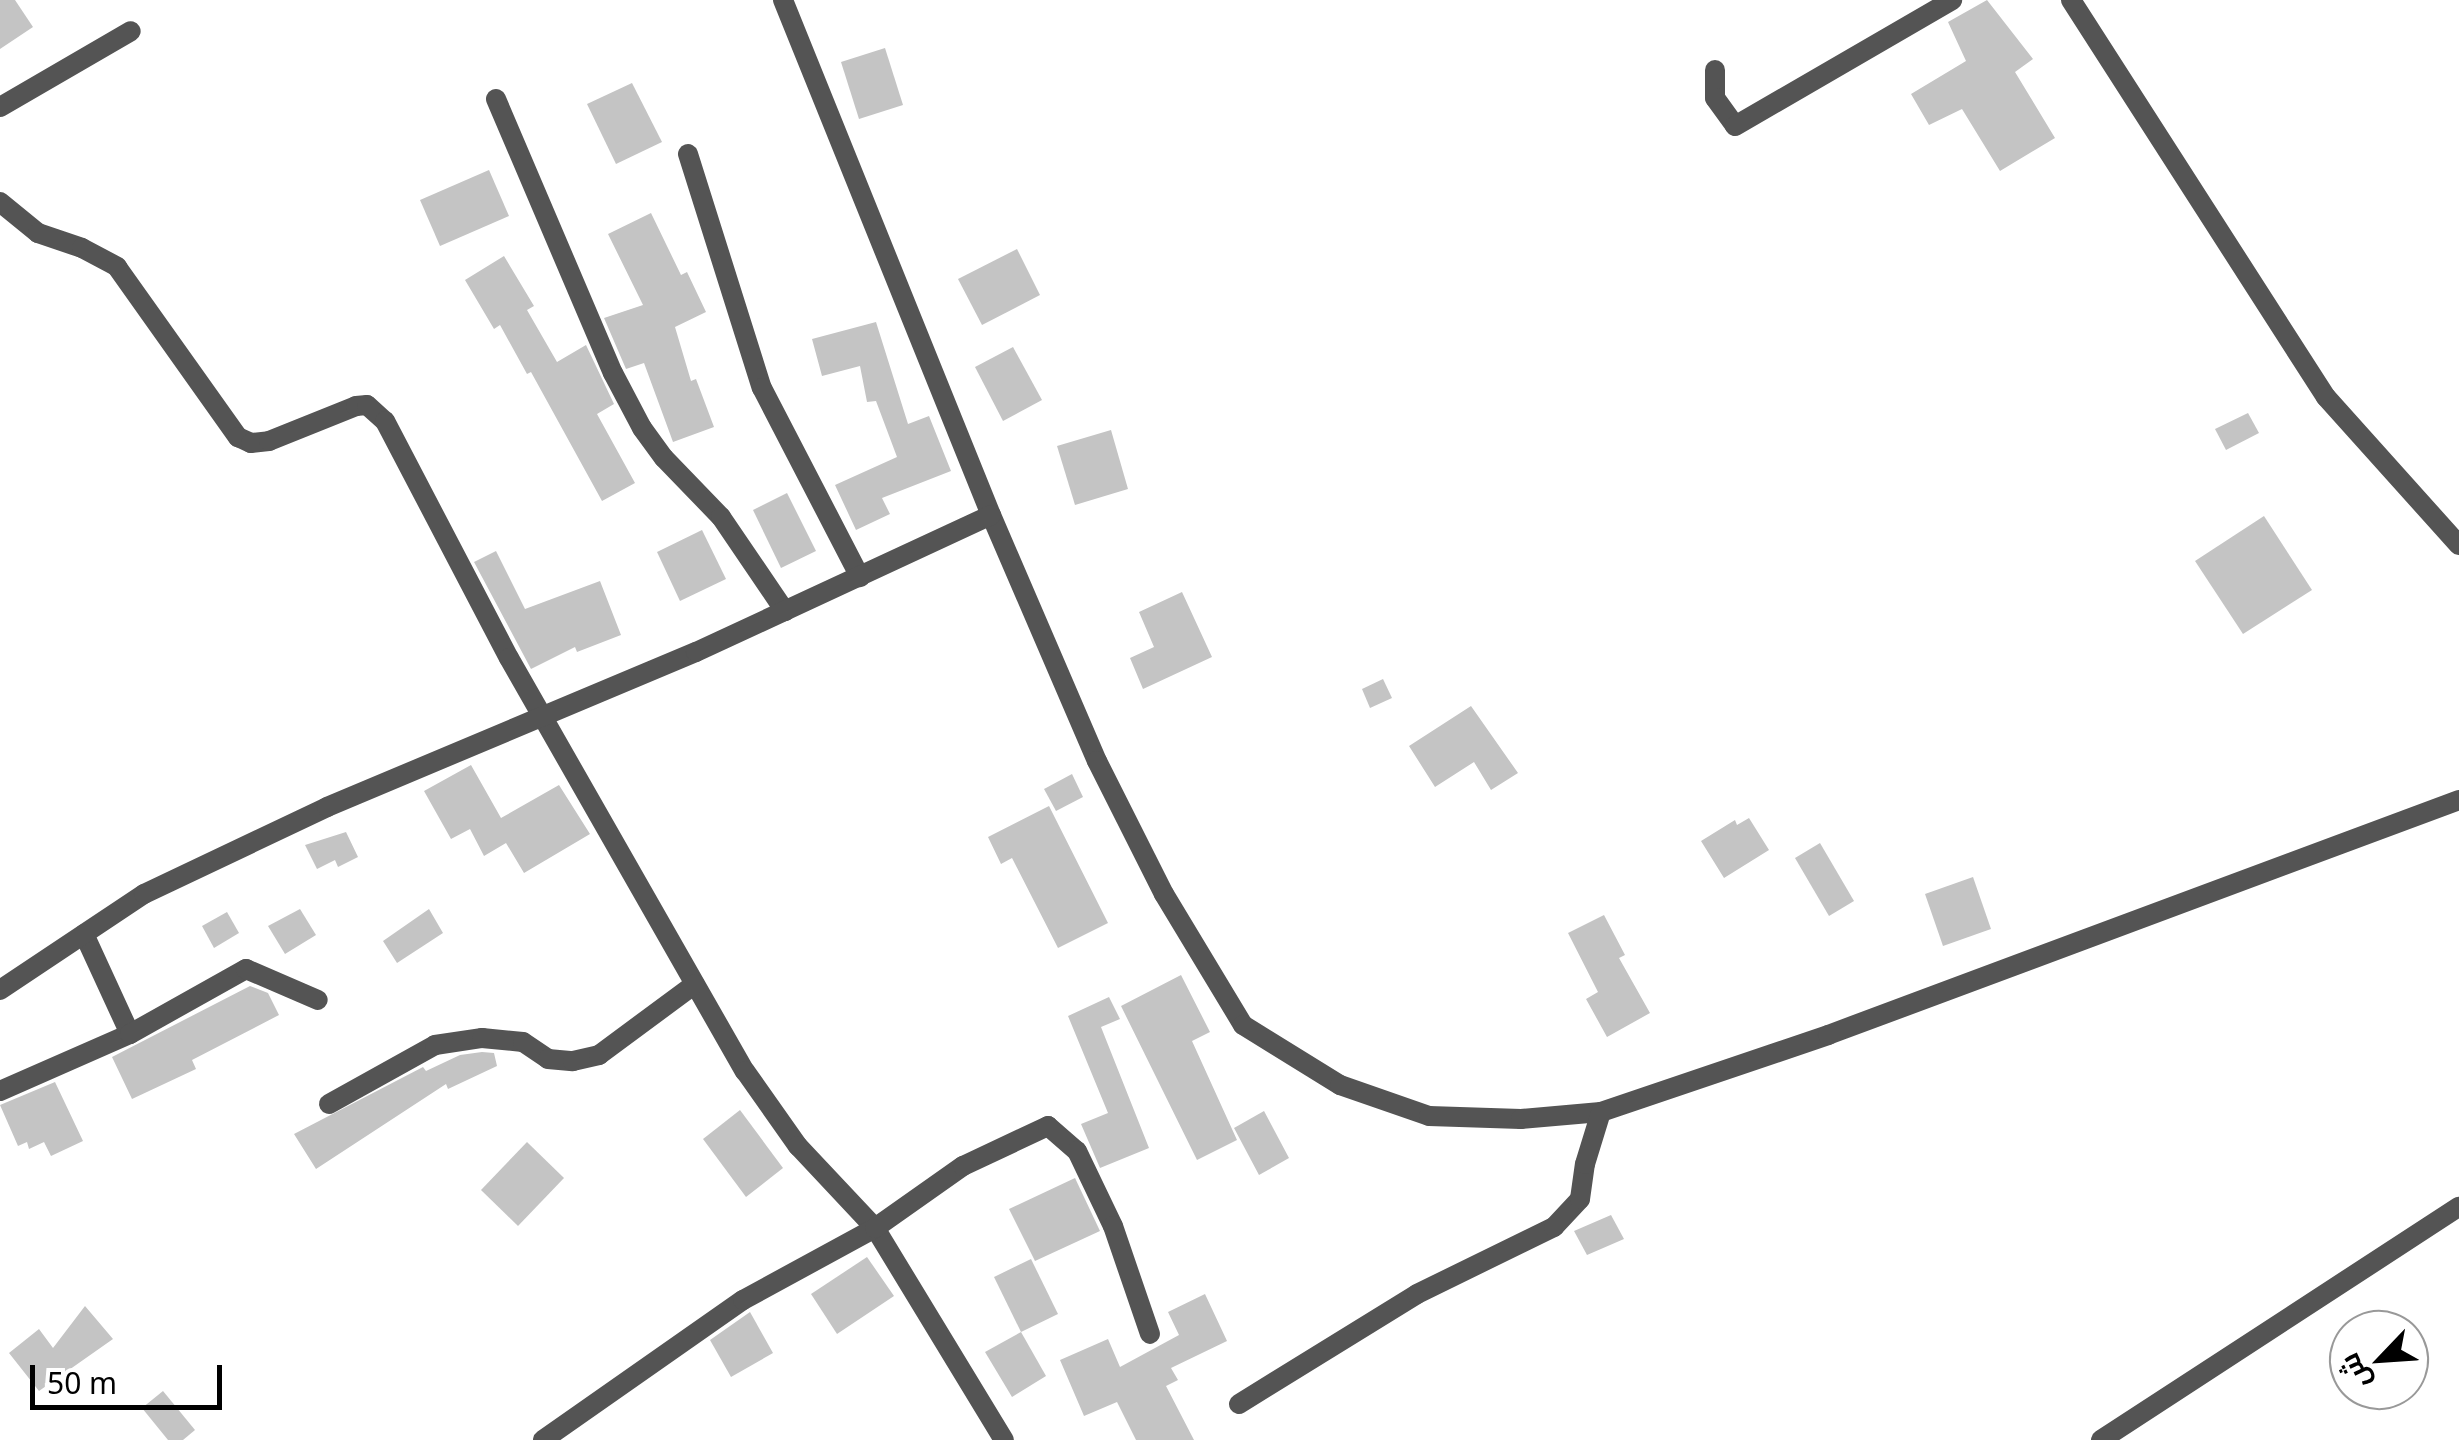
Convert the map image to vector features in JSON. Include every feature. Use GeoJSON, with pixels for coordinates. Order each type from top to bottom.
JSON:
{"type":"FeatureCollection","features":[{"type":"Feature","properties":{"kind":"street"},"geometry":{"type":"LineString","coordinates":[[782,0],[990,515],[1097,760],[1164,894],[1243,1025],[1340,1086],[1429,1116],[1520,1119],[1602,1112],[1828,1035],[2459,800]]}},
{"type":"Feature","properties":{"kind":"street"},"geometry":{"type":"LineString","coordinates":[[1715,70],[1716,98],[1735,126],[1952,0]]}},
{"type":"Feature","properties":{"kind":"street"},"geometry":{"type":"LineString","coordinates":[[2071,0],[2326,397],[2459,545]]}},
{"type":"Feature","properties":{"kind":"street"},"geometry":{"type":"LineString","coordinates":[[0,107],[130,31]]}},
{"type":"Feature","properties":{"kind":"street"},"geometry":{"type":"LineString","coordinates":[[496,99],[613,373],[642,428],[664,458],[721,517],[784,611]]}},
{"type":"Feature","properties":{"kind":"street"},"geometry":{"type":"LineString","coordinates":[[688,154],[762,388],[860,577]]}},
{"type":"Feature","properties":{"kind":"street"},"geometry":{"type":"LineString","coordinates":[[0,202],[38,233],[82,248],[117,267],[238,436],[250,443],[269,442],[356,406],[376,410],[543,718],[744,1071],[798,1146],[875,1228],[1004,1440]]}},
{"type":"Feature","properties":{"kind":"street"},"geometry":{"type":"LineString","coordinates":[[0,990],[144,894],[230,852],[543,718],[990,515]]}},
{"type":"Feature","properties":{"kind":"street"},"geometry":{"type":"LineString","coordinates":[[84,934],[130,1034]]}},
{"type":"Feature","properties":{"kind":"street"},"geometry":{"type":"LineString","coordinates":[[0,1090],[130,1034],[246,970],[318,1000]]}},
{"type":"Feature","properties":{"kind":"street"},"geometry":{"type":"LineString","coordinates":[[329,1104],[435,1045],[482,1038],[523,1042],[548,1058],[573,1060],[599,1054],[694,984]]}},
{"type":"Feature","properties":{"kind":"street"},"geometry":{"type":"LineString","coordinates":[[1238,1404],[1418,1294],[1554,1228],[1580,1200],[1585,1164],[1602,1112]]}},
{"type":"Feature","properties":{"kind":"street"},"geometry":{"type":"LineString","coordinates":[[543,1440],[742,1300],[875,1228],[963,1166],[1048,1126],[1077,1151],[1113,1226],[1150,1334]]}},
{"type":"Feature","properties":{"kind":"street"},"geometry":{"type":"LineString","coordinates":[[2101,1440],[2459,1207]]}},
{"type":"Feature","properties":{"kind":"building"},"geometry":{"type":"Polygon","coordinates":[[[0,0],[15,0],[33,27],[0,49],[0,0]]]}},
{"type":"Feature","properties":{"kind":"building"},"geometry":{"type":"Polygon","coordinates":[[[1987,0],[2033,59],[2015,72],[2055,138],[2000,171],[1962,109],[1929,125],[1911,94],[1966,61],[1948,22],[1987,0]]]}},
{"type":"Feature","properties":{"kind":"building"},"geometry":{"type":"Polygon","coordinates":[[[885,48],[903,105],[859,119],[841,62],[885,48]]]}},
{"type":"Feature","properties":{"kind":"building"},"geometry":{"type":"Polygon","coordinates":[[[632,83],[662,142],[616,164],[587,104],[632,83]]]}},
{"type":"Feature","properties":{"kind":"building"},"geometry":{"type":"Polygon","coordinates":[[[489,170],[509,216],[440,246],[420,200],[489,170]]]}},
{"type":"Feature","properties":{"kind":"building"},"geometry":{"type":"Polygon","coordinates":[[[651,213],[681,275],[687,272],[706,312],[675,327],[691,381],[696,379],[714,427],[673,442],[644,363],[626,369],[604,318],[643,305],[608,234],[651,213]]]}},
{"type":"Feature","properties":{"kind":"building"},"geometry":{"type":"Polygon","coordinates":[[[1017,249],[1040,295],[982,325],[958,279],[1017,249]]]}},
{"type":"Feature","properties":{"kind":"building"},"geometry":{"type":"Polygon","coordinates":[[[504,256],[534,306],[527,310],[557,362],[586,345],[614,404],[597,414],[635,483],[602,501],[531,372],[527,374],[500,325],[494,329],[465,280],[504,256]]]}},
{"type":"Feature","properties":{"kind":"building"},"geometry":{"type":"Polygon","coordinates":[[[876,322],[908,424],[929,416],[951,471],[882,498],[890,514],[856,530],[835,485],[897,457],[876,401],[867,402],[860,366],[822,376],[812,339],[876,322]]]}},
{"type":"Feature","properties":{"kind":"building"},"geometry":{"type":"Polygon","coordinates":[[[1013,347],[1042,400],[1003,421],[975,367],[1013,347]]]}},
{"type":"Feature","properties":{"kind":"building"},"geometry":{"type":"Polygon","coordinates":[[[2248,413],[2259,433],[2226,450],[2215,429],[2248,413]]]}},
{"type":"Feature","properties":{"kind":"building"},"geometry":{"type":"Polygon","coordinates":[[[1111,430],[1128,489],[1075,505],[1057,446],[1111,430]]]}},
{"type":"Feature","properties":{"kind":"building"},"geometry":{"type":"Polygon","coordinates":[[[787,493],[816,551],[781,568],[753,510],[787,493]]]}},
{"type":"Feature","properties":{"kind":"building"},"geometry":{"type":"Polygon","coordinates":[[[2264,516],[2312,590],[2243,634],[2195,561],[2264,516]]]}},
{"type":"Feature","properties":{"kind":"building"},"geometry":{"type":"Polygon","coordinates":[[[702,530],[726,579],[680,601],[657,552],[702,530]]]}},
{"type":"Feature","properties":{"kind":"building"},"geometry":{"type":"Polygon","coordinates":[[[496,551],[525,609],[600,581],[621,635],[577,652],[575,647],[531,669],[474,562],[496,551]]]}},
{"type":"Feature","properties":{"kind":"building"},"geometry":{"type":"Polygon","coordinates":[[[1182,592],[1212,657],[1143,689],[1130,658],[1154,647],[1139,612],[1182,592]]]}},
{"type":"Feature","properties":{"kind":"building"},"geometry":{"type":"Polygon","coordinates":[[[1383,679],[1392,698],[1370,708],[1362,689],[1383,679]]]}},
{"type":"Feature","properties":{"kind":"building"},"geometry":{"type":"Polygon","coordinates":[[[1471,706],[1518,773],[1491,790],[1474,762],[1435,787],[1409,746],[1471,706]]]}},
{"type":"Feature","properties":{"kind":"building"},"geometry":{"type":"Polygon","coordinates":[[[471,765],[501,818],[559,785],[590,834],[524,873],[506,843],[484,856],[470,829],[451,839],[424,791],[471,765]]]}},
{"type":"Feature","properties":{"kind":"building"},"geometry":{"type":"Polygon","coordinates":[[[1072,774],[1083,797],[1056,811],[1044,789],[1072,774]]]}},
{"type":"Feature","properties":{"kind":"building"},"geometry":{"type":"Polygon","coordinates":[[[1049,806],[1108,923],[1058,948],[1012,858],[1001,864],[988,837],[1049,806]]]}},
{"type":"Feature","properties":{"kind":"building"},"geometry":{"type":"Polygon","coordinates":[[[1749,818],[1769,850],[1724,878],[1701,841],[1735,820],[1737,825],[1749,818]]]}},
{"type":"Feature","properties":{"kind":"building"},"geometry":{"type":"Polygon","coordinates":[[[346,832],[358,857],[338,867],[335,860],[317,869],[305,845],[346,832]]]}},
{"type":"Feature","properties":{"kind":"building"},"geometry":{"type":"Polygon","coordinates":[[[1820,843],[1854,901],[1829,916],[1795,858],[1820,843]]]}},
{"type":"Feature","properties":{"kind":"building"},"geometry":{"type":"Polygon","coordinates":[[[1973,877],[1991,929],[1943,946],[1925,894],[1973,877]]]}},
{"type":"Feature","properties":{"kind":"building"},"geometry":{"type":"Polygon","coordinates":[[[300,909],[316,935],[285,954],[268,926],[300,909]]]}},
{"type":"Feature","properties":{"kind":"building"},"geometry":{"type":"Polygon","coordinates":[[[429,909],[443,933],[397,963],[383,941],[429,909]]]}},
{"type":"Feature","properties":{"kind":"building"},"geometry":{"type":"Polygon","coordinates":[[[227,912],[239,933],[214,948],[202,926],[227,912]]]}},
{"type":"Feature","properties":{"kind":"building"},"geometry":{"type":"Polygon","coordinates":[[[1604,915],[1625,955],[1619,958],[1650,1013],[1607,1037],[1586,999],[1598,992],[1568,933],[1604,915]]]}},
{"type":"Feature","properties":{"kind":"building"},"geometry":{"type":"Polygon","coordinates":[[[1181,975],[1210,1032],[1192,1041],[1237,1140],[1197,1160],[1121,1006],[1181,975]]]}},
{"type":"Feature","properties":{"kind":"building"},"geometry":{"type":"Polygon","coordinates":[[[250,986],[268,993],[279,1015],[192,1060],[196,1069],[132,1099],[112,1057],[250,986]]]}},
{"type":"Feature","properties":{"kind":"building"},"geometry":{"type":"Polygon","coordinates":[[[1109,997],[1120,1019],[1101,1027],[1149,1148],[1100,1168],[1081,1124],[1108,1113],[1068,1016],[1109,997]]]}},
{"type":"Feature","properties":{"kind":"building"},"geometry":{"type":"Polygon","coordinates":[[[494,1053],[497,1066],[448,1089],[446,1084],[316,1169],[294,1134],[423,1067],[426,1071],[460,1055],[494,1053]]]}},
{"type":"Feature","properties":{"kind":"building"},"geometry":{"type":"Polygon","coordinates":[[[55,1082],[83,1141],[51,1156],[44,1142],[29,1149],[27,1142],[18,1146],[0,1105],[55,1082]]]}},
{"type":"Feature","properties":{"kind":"building"},"geometry":{"type":"Polygon","coordinates":[[[740,1110],[783,1168],[746,1197],[703,1139],[740,1110]]]}},
{"type":"Feature","properties":{"kind":"building"},"geometry":{"type":"Polygon","coordinates":[[[1264,1111],[1289,1158],[1259,1175],[1234,1128],[1264,1111]]]}},
{"type":"Feature","properties":{"kind":"building"},"geometry":{"type":"Polygon","coordinates":[[[527,1142],[564,1178],[518,1226],[481,1190],[527,1142]]]}},
{"type":"Feature","properties":{"kind":"building"},"geometry":{"type":"Polygon","coordinates":[[[1075,1178],[1100,1231],[1035,1261],[1009,1209],[1075,1178]]]}},
{"type":"Feature","properties":{"kind":"building"},"geometry":{"type":"Polygon","coordinates":[[[1611,1215],[1624,1239],[1587,1255],[1574,1231],[1611,1215]]]}},
{"type":"Feature","properties":{"kind":"building"},"geometry":{"type":"Polygon","coordinates":[[[867,1257],[894,1296],[837,1334],[811,1294],[867,1257]]]}},
{"type":"Feature","properties":{"kind":"building"},"geometry":{"type":"Polygon","coordinates":[[[1031,1259],[1058,1314],[1021,1332],[994,1277],[1031,1259]]]}},
{"type":"Feature","properties":{"kind":"building"},"geometry":{"type":"Polygon","coordinates":[[[1205,1294],[1227,1341],[1171,1368],[1178,1380],[1166,1386],[1194,1440],[1136,1440],[1117,1402],[1084,1416],[1060,1360],[1108,1339],[1120,1367],[1179,1335],[1168,1312],[1205,1294]]]}},
{"type":"Feature","properties":{"kind":"building"},"geometry":{"type":"Polygon","coordinates":[[[85,1306],[113,1339],[39,1391],[9,1353],[39,1329],[53,1348],[85,1306]]]}},
{"type":"Feature","properties":{"kind":"building"},"geometry":{"type":"Polygon","coordinates":[[[750,1312],[773,1353],[731,1377],[710,1340],[750,1312]]]}},
{"type":"Feature","properties":{"kind":"building"},"geometry":{"type":"Polygon","coordinates":[[[1021,1332],[1046,1376],[1012,1397],[985,1352],[1021,1332]]]}},
{"type":"Feature","properties":{"kind":"building"},"geometry":{"type":"Polygon","coordinates":[[[163,1391],[195,1430],[183,1440],[168,1440],[142,1408],[163,1391]]]}}]}
